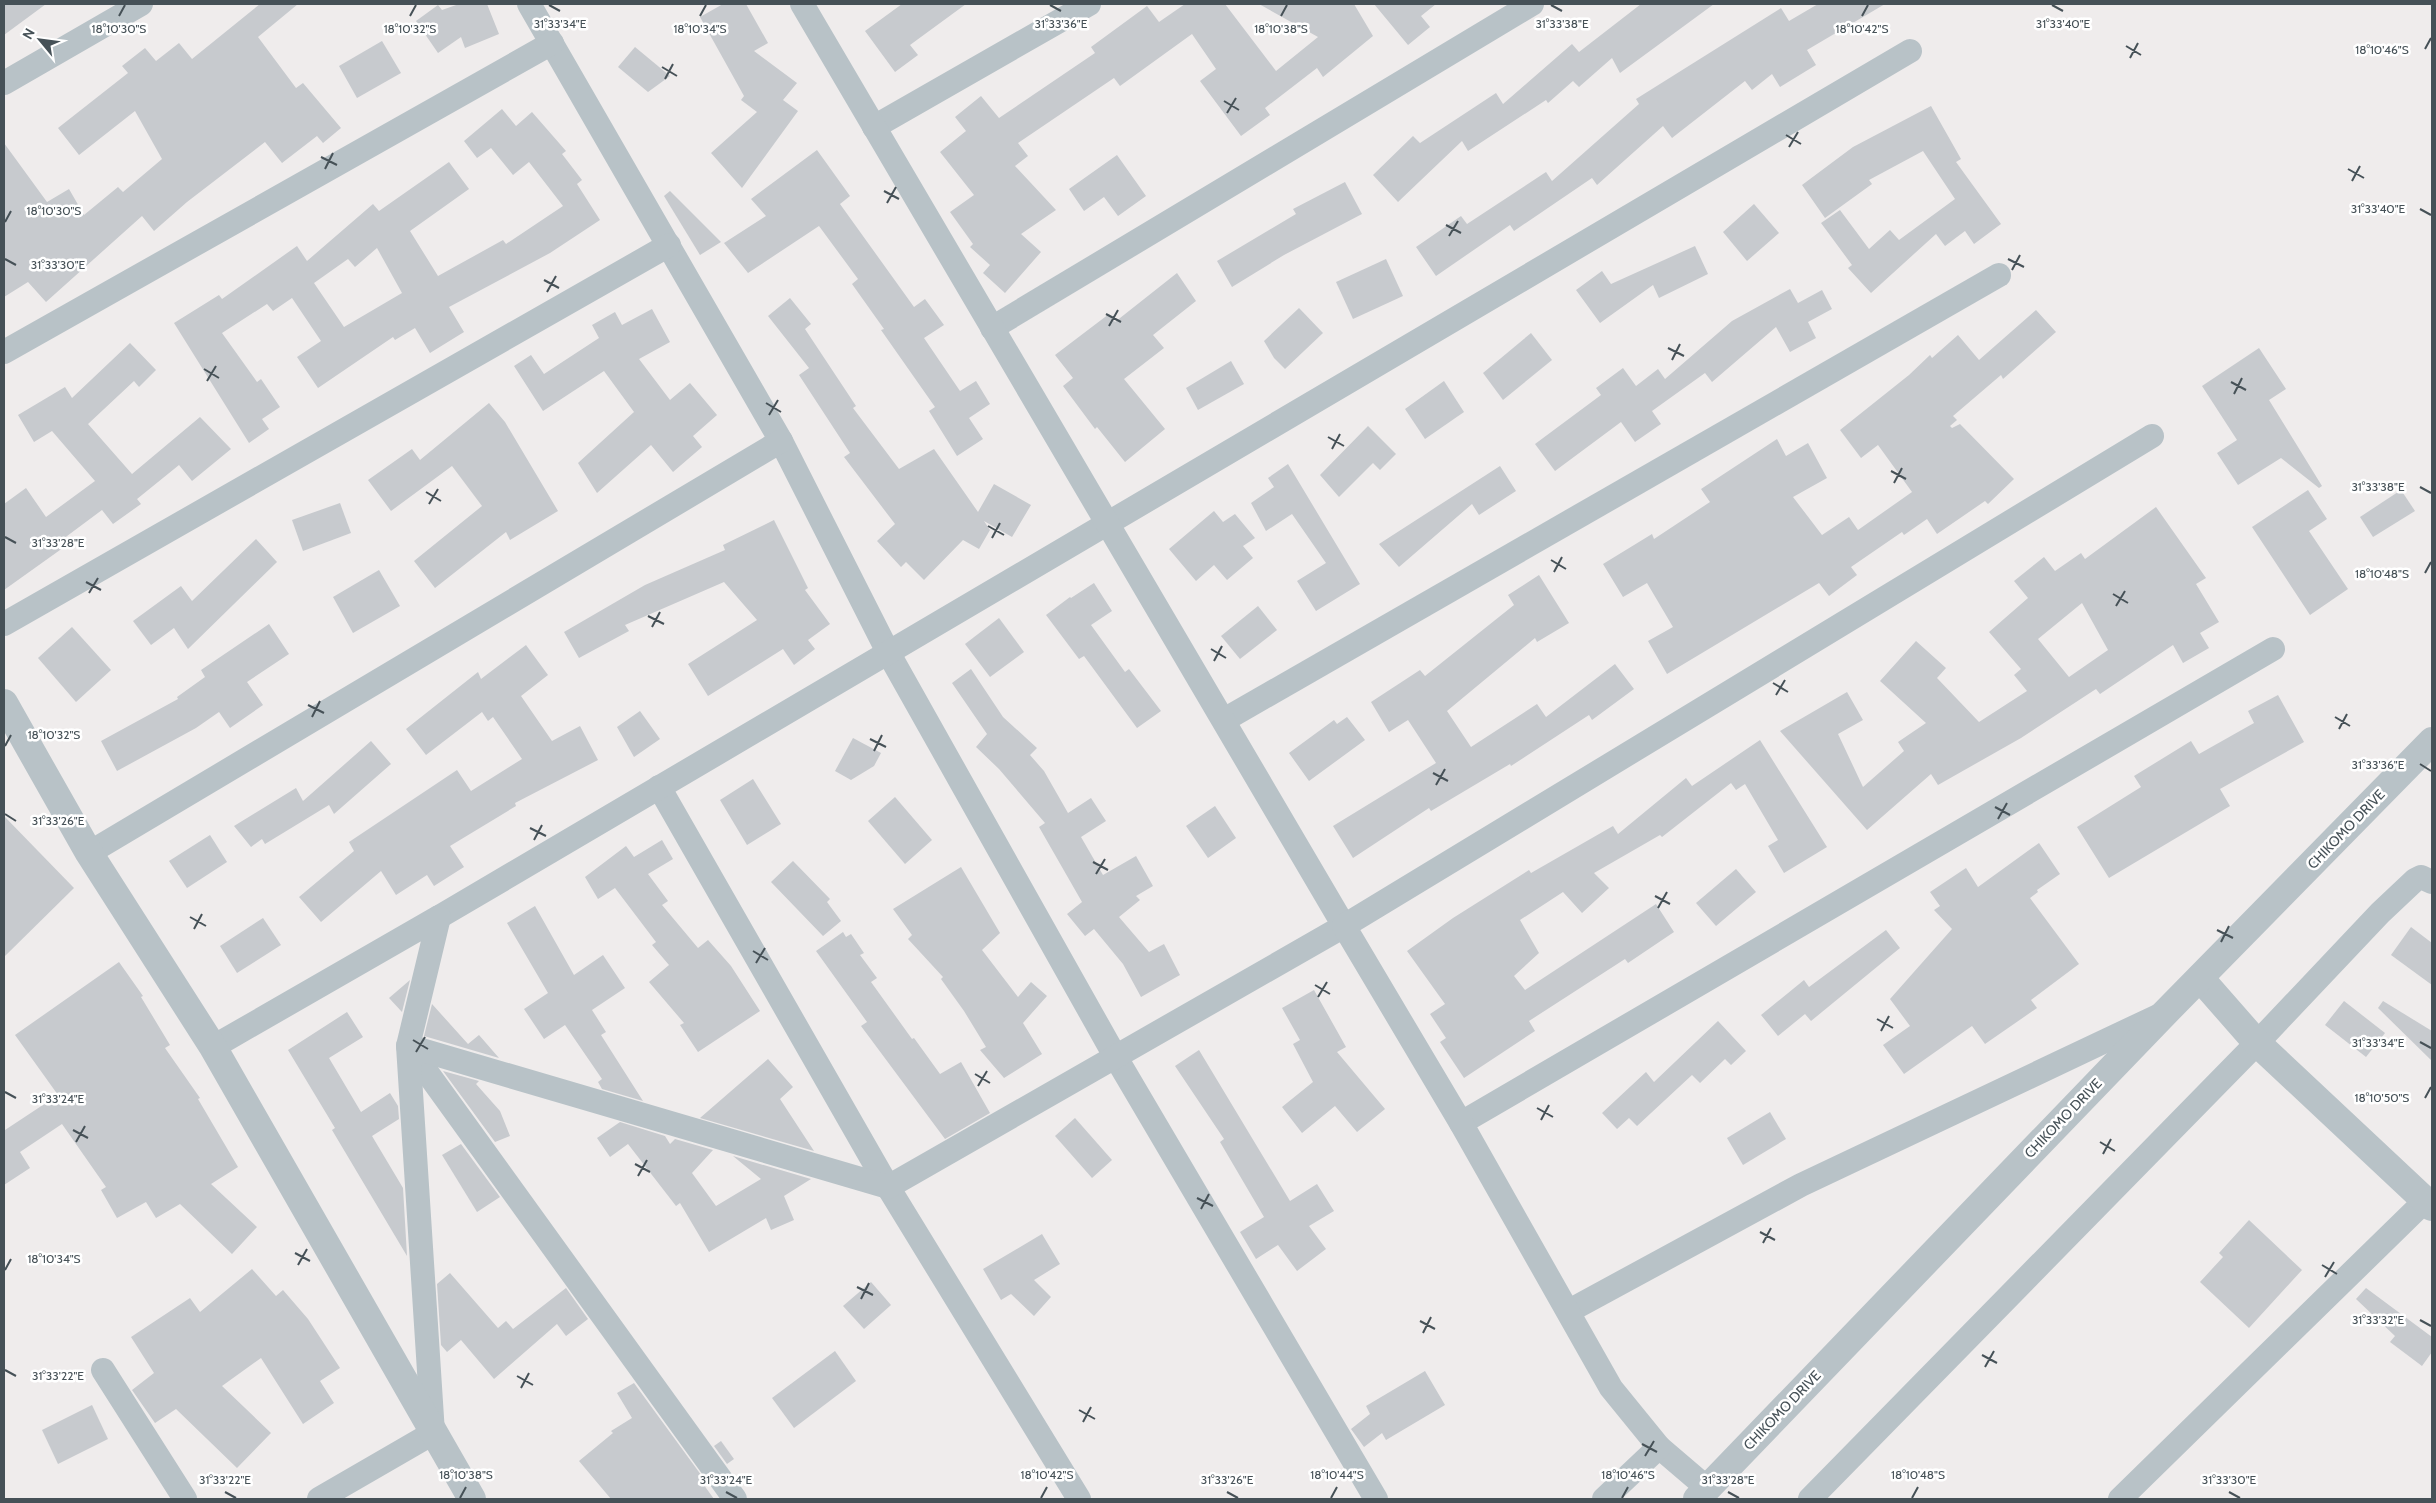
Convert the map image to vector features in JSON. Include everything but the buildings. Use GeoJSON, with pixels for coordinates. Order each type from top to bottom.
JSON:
{"type":"FeatureCollection","features":[{"type":"Feature","properties":{"kind":"street"},"geometry":{"type":"LineString","coordinates":[[4,83],[141,4]]}},
{"type":"Feature","properties":{"kind":"street"},"geometry":{"type":"LineString","coordinates":[[529,4],[781,441],[889,654],[1115,1056],[1376,1499]]}},
{"type":"Feature","properties":{"kind":"street"},"geometry":{"type":"LineString","coordinates":[[802,4],[1106,524],[1224,720],[1461,1123],[1611,1388],[1659,1447],[1702,1494]]}},
{"type":"Feature","properties":{"kind":"street"},"geometry":{"type":"LineString","coordinates":[[874,127],[1089,4]]}},
{"type":"Feature","properties":{"kind":"street"},"geometry":{"type":"LineString","coordinates":[[992,328],[1532,4]]}},
{"type":"Feature","properties":{"kind":"street"},"geometry":{"type":"LineString","coordinates":[[4,352],[552,43]]}},
{"type":"Feature","properties":{"kind":"street"},"geometry":{"type":"LineString","coordinates":[[213,1047],[889,654],[1106,524],[1910,51]]}},
{"type":"Feature","properties":{"kind":"street"},"geometry":{"type":"LineString","coordinates":[[4,624],[669,245]]}},
{"type":"Feature","properties":{"kind":"street"},"geometry":{"type":"LineString","coordinates":[[1224,720],[1999,275]]}},
{"type":"Feature","properties":{"kind":"street"},"geometry":{"type":"LineString","coordinates":[[408,1046],[888,1187],[1344,926],[2152,436]]}},
{"type":"Feature","properties":{"kind":"street"},"geometry":{"type":"LineString","coordinates":[[89,853],[781,441]]}},
{"type":"Feature","properties":{"kind":"street"},"geometry":{"type":"LineString","coordinates":[[1461,1123],[2273,649]]}},
{"type":"Feature","properties":{"kind":"street"},"geometry":{"type":"LineString","coordinates":[[4,703],[89,853],[213,1047],[472,1499]]}},
{"type":"Feature","properties":{"kind":"street","name":"CHIKOMO DRIVE"},"geometry":{"type":"LineString","coordinates":[[1702,1494],[2165,1013],[2432,741]]}},
{"type":"Feature","properties":{"kind":"street"},"geometry":{"type":"LineString","coordinates":[[659,787],[888,1187],[1079,1499]]}},
{"type":"Feature","properties":{"kind":"street"},"geometry":{"type":"LineString","coordinates":[[1810,1499],[2257,1043],[2380,913],[2415,880],[2421,877],[2432,882]]}},
{"type":"Feature","properties":{"kind":"street"},"geometry":{"type":"LineString","coordinates":[[433,1433],[408,1046],[439,917]]}},
{"type":"Feature","properties":{"kind":"street"},"geometry":{"type":"LineString","coordinates":[[2120,1499],[2429,1204],[2257,1043],[2200,978]]}},
{"type":"Feature","properties":{"kind":"street"},"geometry":{"type":"LineString","coordinates":[[1569,1311],[1801,1185],[2165,1013]]}},
{"type":"Feature","properties":{"kind":"street"},"geometry":{"type":"LineString","coordinates":[[408,1046],[735,1499]]}},
{"type":"Feature","properties":{"kind":"street"},"geometry":{"type":"LineString","coordinates":[[103,1370],[185,1499]]}},
{"type":"Feature","properties":{"kind":"street"},"geometry":{"type":"LineString","coordinates":[[319,1499],[433,1433]]}},
{"type":"Feature","properties":{"kind":"street"},"geometry":{"type":"LineString","coordinates":[[1604,1499],[1659,1447]]}}]}
